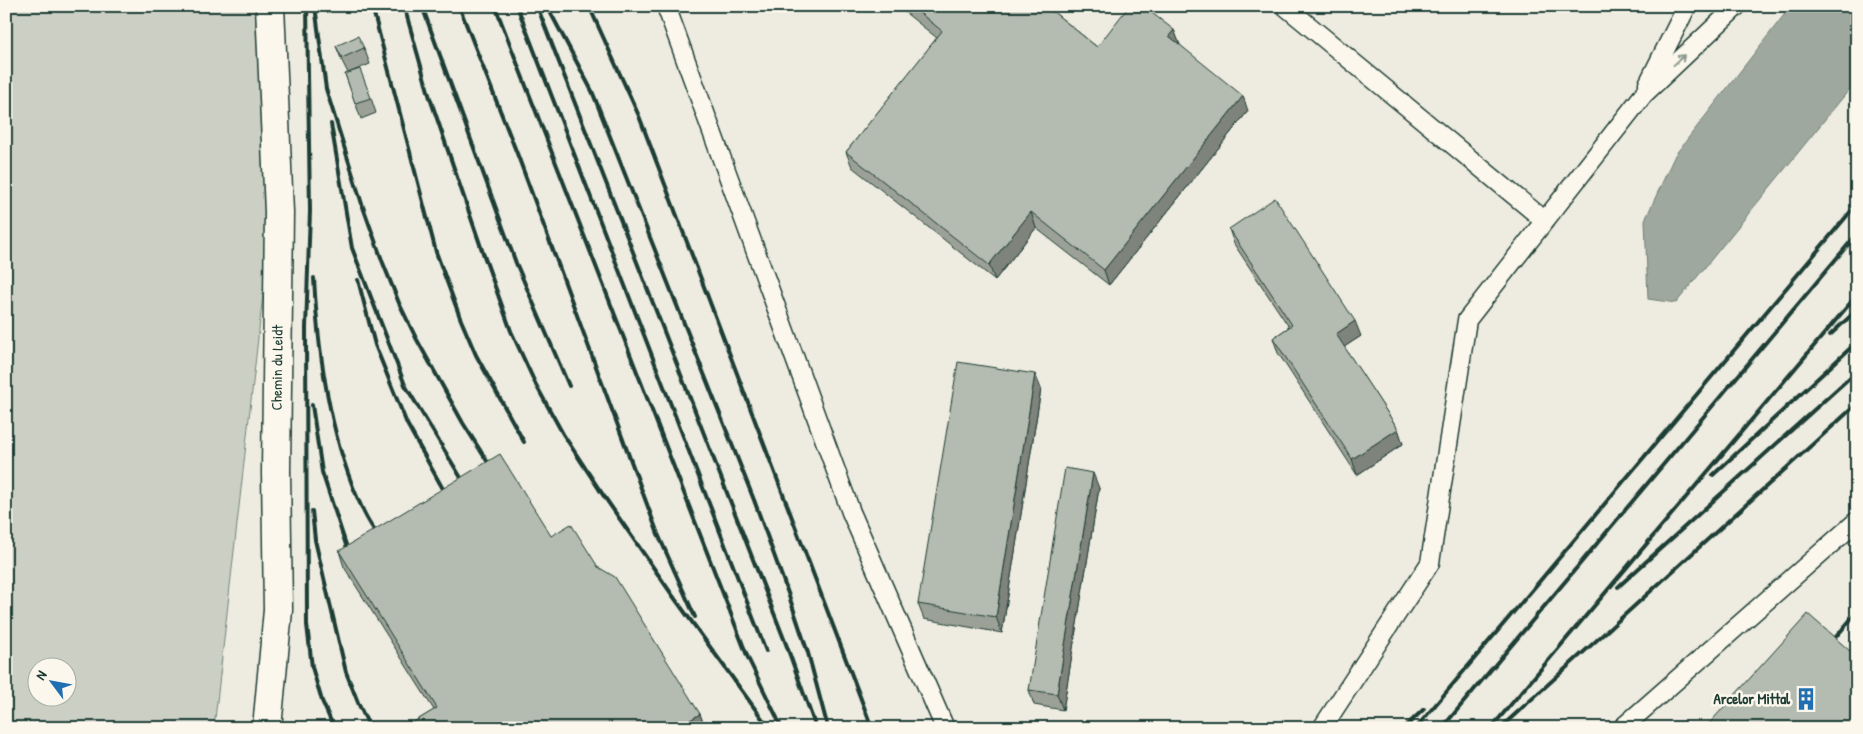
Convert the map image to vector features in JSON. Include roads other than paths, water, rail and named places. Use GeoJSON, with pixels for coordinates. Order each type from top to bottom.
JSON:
{"type":"FeatureCollection","features":[{"type":"Feature","properties":{"kind":"street","name":"Chemin du Leidt"},"geometry":{"type":"LineString","coordinates":[[267,728],[278,610],[276,472],[279,212],[270,6]]}},
{"type":"Feature","properties":{"kind":"lane"},"geometry":{"type":"LineString","coordinates":[[666,6],[851,512],[945,728]]}},
{"type":"Feature","properties":{"kind":"lane"},"geometry":{"type":"LineString","coordinates":[[1285,6],[1544,220]]}},
{"type":"Feature","properties":{"kind":"lane"},"geometry":{"type":"LineString","coordinates":[[1644,94],[1687,6]]}},
{"type":"Feature","properties":{"kind":"lane"},"geometry":{"type":"LineString","coordinates":[[1322,728],[1430,563],[1467,320],[1644,94],[1738,6]]}},
{"type":"Feature","properties":{"kind":"lane"},"geometry":{"type":"LineString","coordinates":[[1622,728],[1857,521]]}},
{"type":"Feature","properties":{"kind":"railway"},"geometry":{"type":"LineString","coordinates":[[307,6],[310,211],[306,328],[307,625],[312,667],[322,701],[334,728]]}},
{"type":"Feature","properties":{"kind":"railway"},"geometry":{"type":"LineString","coordinates":[[315,6],[326,89],[362,204],[383,263],[416,338],[463,423],[492,469]]}},
{"type":"Feature","properties":{"kind":"railway"},"geometry":{"type":"LineString","coordinates":[[372,6],[436,252],[476,355],[524,442]]}},
{"type":"Feature","properties":{"kind":"railway"},"geometry":{"type":"LineString","coordinates":[[404,6],[430,98],[483,253],[511,331],[536,385],[563,434],[599,489],[673,596],[769,728]]}},
{"type":"Feature","properties":{"kind":"railway"},"geometry":{"type":"LineString","coordinates":[[422,6],[516,263],[569,386]]}},
{"type":"Feature","properties":{"kind":"railway"},"geometry":{"type":"LineString","coordinates":[[459,6],[518,156],[658,534],[695,617]]}},
{"type":"Feature","properties":{"kind":"railway"},"geometry":{"type":"LineString","coordinates":[[495,6],[748,658],[782,728]]}},
{"type":"Feature","properties":{"kind":"railway"},"geometry":{"type":"LineString","coordinates":[[517,6],[766,651]]}},
{"type":"Feature","properties":{"kind":"railway"},"geometry":{"type":"LineString","coordinates":[[537,6],[786,644],[816,728]]}},
{"type":"Feature","properties":{"kind":"railway"},"geometry":{"type":"LineString","coordinates":[[547,6],[592,91],[754,500],[808,653],[828,728]]}},
{"type":"Feature","properties":{"kind":"railway"},"geometry":{"type":"LineString","coordinates":[[589,6],[639,116],[872,728]]}},
{"type":"Feature","properties":{"kind":"railway"},"geometry":{"type":"LineString","coordinates":[[331,124],[352,248],[405,385],[466,486]]}},
{"type":"Feature","properties":{"kind":"railway"},"geometry":{"type":"LineString","coordinates":[[1416,728],[1857,204]]}},
{"type":"Feature","properties":{"kind":"railway"},"geometry":{"type":"LineString","coordinates":[[1442,728],[1857,234]]}},
{"type":"Feature","properties":{"kind":"railway"},"geometry":{"type":"LineString","coordinates":[[314,278],[323,366],[334,425],[351,481],[364,512],[379,538]]}},
{"type":"Feature","properties":{"kind":"railway"},"geometry":{"type":"LineString","coordinates":[[358,280],[375,345],[407,424],[448,498]]}},
{"type":"Feature","properties":{"kind":"railway"},"geometry":{"type":"LineString","coordinates":[[1491,728],[1857,295]]}},
{"type":"Feature","properties":{"kind":"railway"},"geometry":{"type":"LineString","coordinates":[[1830,335],[1857,310]]}},
{"type":"Feature","properties":{"kind":"railway"},"geometry":{"type":"LineString","coordinates":[[1713,475],[1857,342]]}},
{"type":"Feature","properties":{"kind":"railway"},"geometry":{"type":"LineString","coordinates":[[1618,587],[1857,371]]}},
{"type":"Feature","properties":{"kind":"railway"},"geometry":{"type":"LineString","coordinates":[[1500,728],[1857,404]]}},
{"type":"Feature","properties":{"kind":"railway"},"geometry":{"type":"LineString","coordinates":[[312,405],[322,472],[350,557]]}},
{"type":"Feature","properties":{"kind":"railway"},"geometry":{"type":"LineString","coordinates":[[312,511],[315,540],[346,672],[370,728]]}},
{"type":"Feature","properties":{"kind":"railway"},"geometry":{"type":"LineString","coordinates":[[1829,645],[1857,612]]}},
{"type":"Feature","properties":{"kind":"railway"},"geometry":{"type":"LineString","coordinates":[[1404,728],[1424,709]]}},
{"type":"Feature","properties":{"kind":"place","name":"Arcelor Mittal"},"geometry":{"type":"Point","coordinates":[1806,699]}}]}
